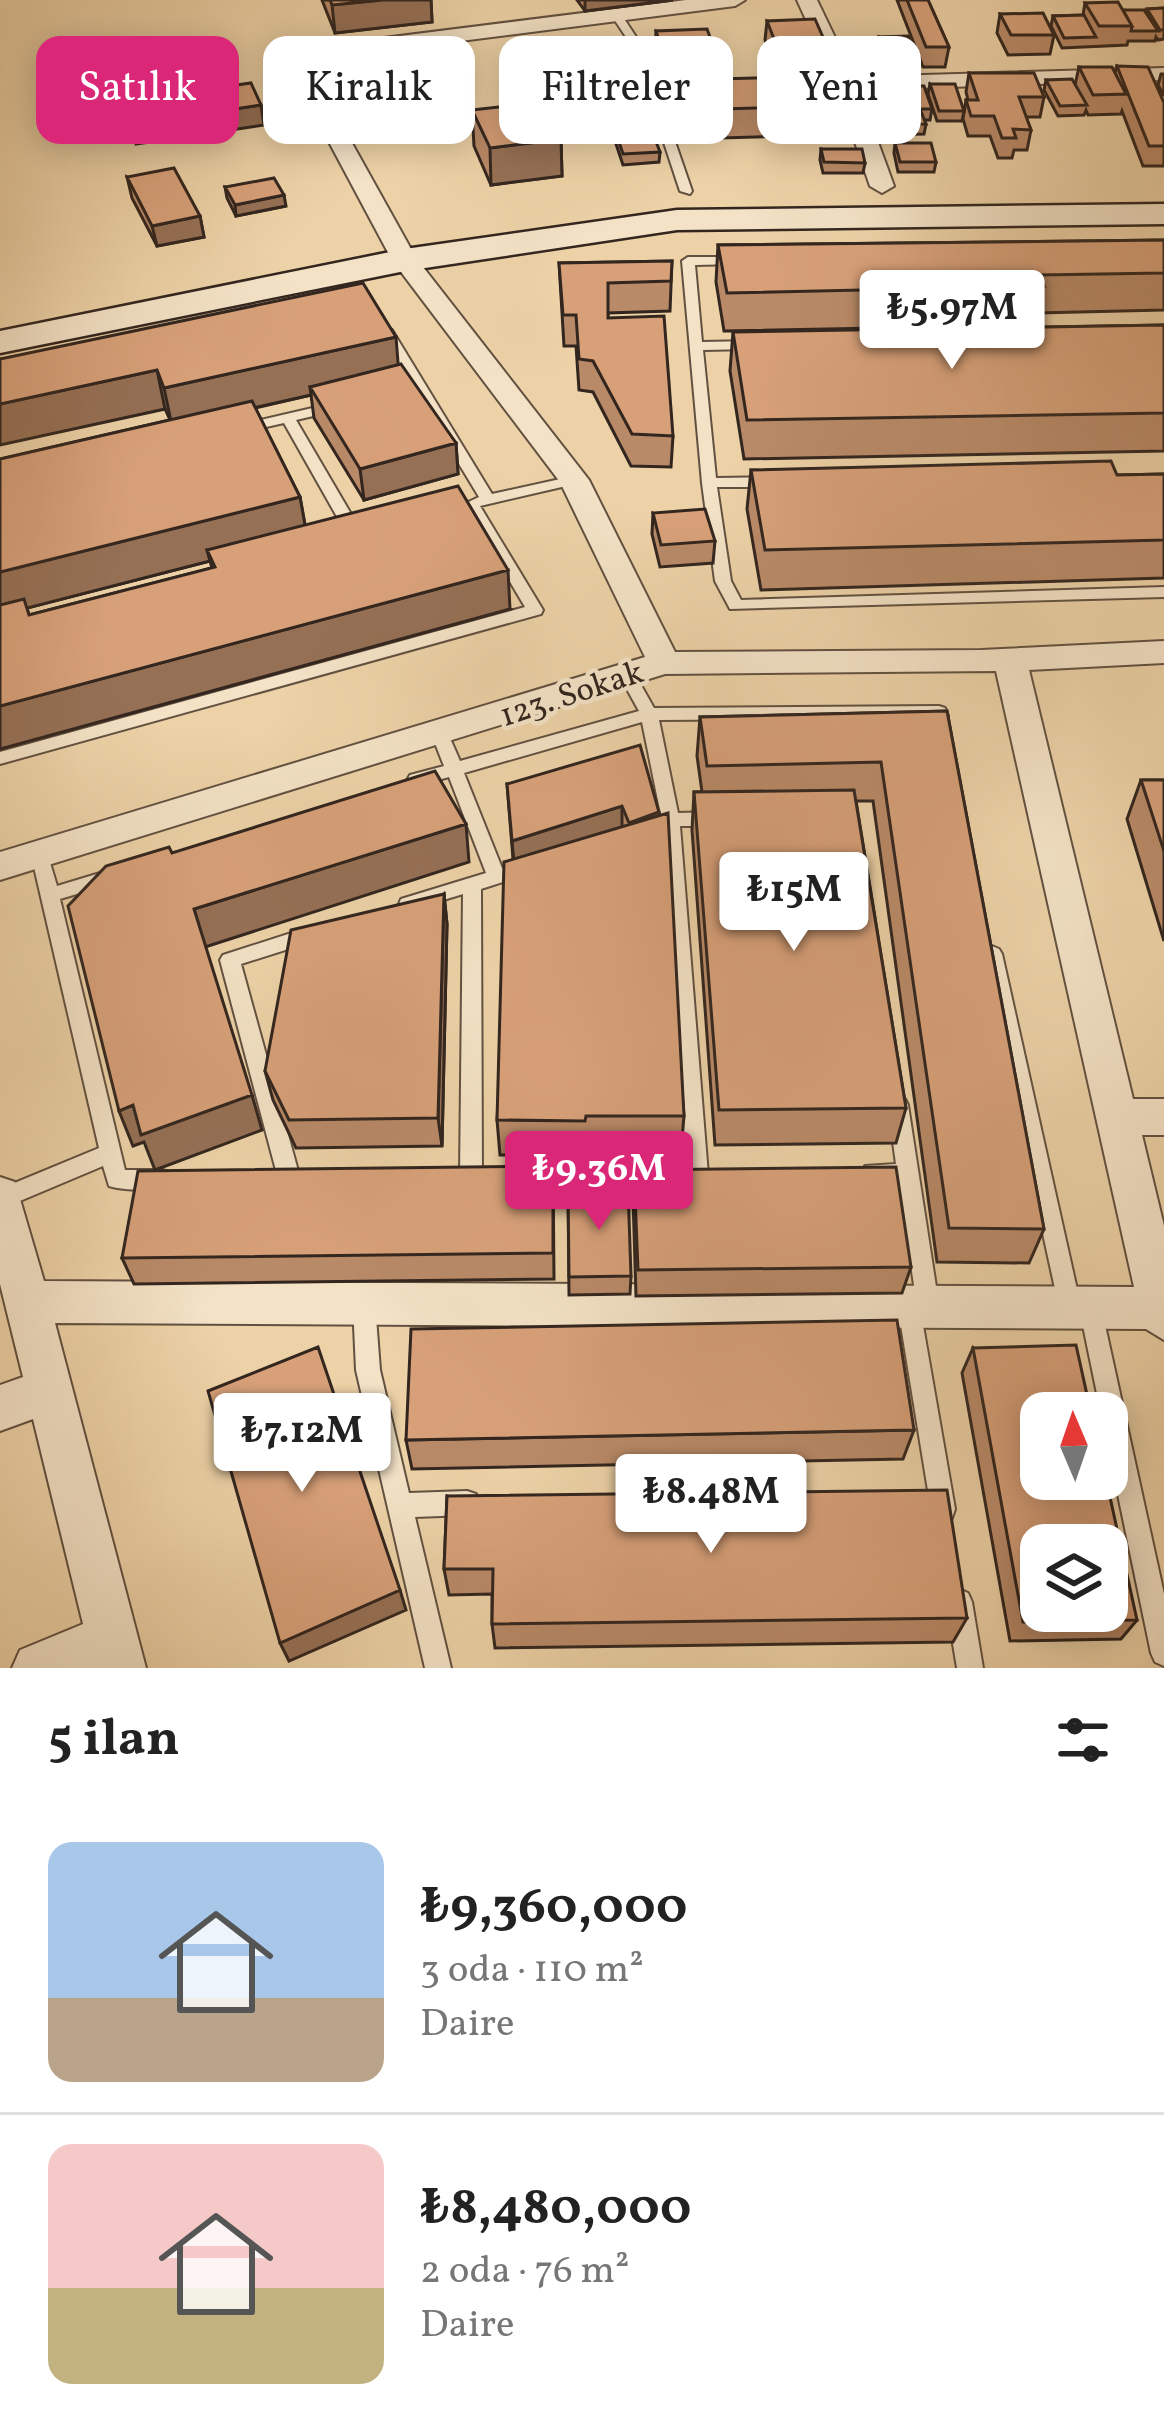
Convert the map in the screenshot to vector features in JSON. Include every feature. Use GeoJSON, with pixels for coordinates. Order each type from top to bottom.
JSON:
{"type":"FeatureCollection","features":[{"type":"Feature","properties":{"kind":"street"},"geometry":{"type":"LineString","coordinates":[[664,663],[574,480],[398,245],[332,128],[319,87],[319,64],[344,49],[735,0]]}},
{"type":"Feature","properties":{"kind":"street"},"geometry":{"type":"LineString","coordinates":[[807,0],[824,36]]}},
{"type":"Feature","properties":{"kind":"street"},"geometry":{"type":"LineString","coordinates":[[1072,75],[1089,65],[1164,56]]}},
{"type":"Feature","properties":{"kind":"street"},"geometry":{"type":"LineString","coordinates":[[921,81],[1164,74]]}},
{"type":"Feature","properties":{"kind":"street"},"geometry":{"type":"LineString","coordinates":[[867,144],[882,186]]}},
{"type":"Feature","properties":{"kind":"street"},"geometry":{"type":"LineString","coordinates":[[0,342],[398,245],[686,191],[1164,184]]}},
{"type":"Feature","properties":{"kind":"street"},"geometry":{"type":"LineString","coordinates":[[138,279],[398,245],[677,220],[1164,214]]}},
{"type":"Feature","properties":{"kind":"street","name":"123. Sokak"},"geometry":{"type":"LineString","coordinates":[[0,866],[664,663],[1010,659],[1164,652]]}},
{"type":"Feature","properties":{"kind":"street"},"geometry":{"type":"LineString","coordinates":[[27,1302],[1080,1307],[1162,1313],[1010,659]]}},
{"type":"Feature","properties":{"kind":"street"},"geometry":{"type":"LineString","coordinates":[[1117,1117],[1164,1117]]}},
{"type":"Feature","properties":{"kind":"street"},"geometry":{"type":"LineString","coordinates":[[0,1198],[116,1653],[38,1668]]}},
{"type":"Feature","properties":{"kind":"street"},"geometry":{"type":"LineString","coordinates":[[0,1408],[50,1390]]}},
{"type":"Feature","properties":{"kind":"lane"},"geometry":{"type":"LineString","coordinates":[[617,16],[637,46],[686,191]]}},
{"type":"Feature","properties":{"kind":"lane"},"geometry":{"type":"LineString","coordinates":[[759,259],[688,261],[710,483],[724,581],[736,605],[1164,592]]}},
{"type":"Feature","properties":{"kind":"lane"},"geometry":{"type":"LineString","coordinates":[[0,758],[535,610],[420,387],[379,320]]}},
{"type":"Feature","properties":{"kind":"lane"},"geometry":{"type":"LineString","coordinates":[[697,346],[767,345]]}},
{"type":"Feature","properties":{"kind":"lane"},"geometry":{"type":"LineString","coordinates":[[398,392],[420,387]]}},
{"type":"Feature","properties":{"kind":"lane"},"geometry":{"type":"LineString","coordinates":[[222,433],[354,403]]}},
{"type":"Feature","properties":{"kind":"lane"},"geometry":{"type":"LineString","coordinates":[[288,418],[353,531]]}},
{"type":"Feature","properties":{"kind":"lane"},"geometry":{"type":"LineString","coordinates":[[451,508],[574,480]]}},
{"type":"Feature","properties":{"kind":"lane"},"geometry":{"type":"LineString","coordinates":[[710,483],[781,482]]}},
{"type":"Feature","properties":{"kind":"lane"},"geometry":{"type":"LineString","coordinates":[[331,537],[373,526]]}},
{"type":"Feature","properties":{"kind":"lane"},"geometry":{"type":"LineString","coordinates":[[627,675],[649,714],[671,820],[697,1174]]}},
{"type":"Feature","properties":{"kind":"lane"},"geometry":{"type":"LineString","coordinates":[[386,789],[649,714],[939,712],[944,734]]}},
{"type":"Feature","properties":{"kind":"lane"},"geometry":{"type":"LineString","coordinates":[[440,734],[496,876]]}},
{"type":"Feature","properties":{"kind":"lane"},"geometry":{"type":"LineString","coordinates":[[671,820],[740,819]]}},
{"type":"Feature","properties":{"kind":"lane"},"geometry":{"type":"LineString","coordinates":[[40,854],[117,1179],[186,1178]]}},
{"type":"Feature","properties":{"kind":"lane"},"geometry":{"type":"LineString","coordinates":[[384,912],[536,865]]}},
{"type":"Feature","properties":{"kind":"lane"},"geometry":{"type":"LineString","coordinates":[[50,896],[140,867]]}},
{"type":"Feature","properties":{"kind":"lane"},"geometry":{"type":"LineString","coordinates":[[472,884],[482,1176],[720,1174]]}},
{"type":"Feature","properties":{"kind":"lane"},"geometry":{"type":"LineString","coordinates":[[289,1178],[230,960],[340,926]]}},
{"type":"Feature","properties":{"kind":"lane"},"geometry":{"type":"LineString","coordinates":[[989,940],[1164,1653]]}},
{"type":"Feature","properties":{"kind":"lane"},"geometry":{"type":"LineString","coordinates":[[894,1078],[908,1173],[928,1492],[947,1536]]}},
{"type":"Feature","properties":{"kind":"lane"},"geometry":{"type":"LineString","coordinates":[[0,1198],[111,1153]]}},
{"type":"Feature","properties":{"kind":"lane"},"geometry":{"type":"LineString","coordinates":[[861,1173],[908,1173]]}},
{"type":"Feature","properties":{"kind":"lane"},"geometry":{"type":"LineString","coordinates":[[364,1304],[368,1370],[437,1668]]}},
{"type":"Feature","properties":{"kind":"lane"},"geometry":{"type":"LineString","coordinates":[[400,1505],[494,1503]]}},
{"type":"Feature","properties":{"kind":"lane"},"geometry":{"type":"LineString","coordinates":[[955,1580],[970,1668]]}},
{"type":"Feature","properties":{"kind":"building"},"geometry":{"type":"Polygon","coordinates":[[[330,0],[382,0],[332,5],[330,0]]]}},
{"type":"Feature","properties":{"kind":"building"},"geometry":{"type":"Polygon","coordinates":[[[907,0],[928,0],[949,47],[926,47],[907,0]]]}},
{"type":"Feature","properties":{"kind":"building"},"geometry":{"type":"Polygon","coordinates":[[[1118,2],[1132,26],[1099,26],[1085,3],[1118,2]]]}},
{"type":"Feature","properties":{"kind":"building"},"geometry":{"type":"Polygon","coordinates":[[[1164,8],[1164,30],[1160,30],[1147,9],[1164,8]]]}},
{"type":"Feature","properties":{"kind":"building"},"geometry":{"type":"Polygon","coordinates":[[[1123,10],[1144,10],[1158,31],[1131,31],[1123,10]]]}},
{"type":"Feature","properties":{"kind":"building"},"geometry":{"type":"Polygon","coordinates":[[[1043,13],[1054,35],[1011,35],[1000,14],[1043,13]]]}},
{"type":"Feature","properties":{"kind":"building"},"geometry":{"type":"Polygon","coordinates":[[[1084,15],[1096,37],[1064,38],[1053,16],[1084,15]]]}},
{"type":"Feature","properties":{"kind":"building"},"geometry":{"type":"Polygon","coordinates":[[[815,19],[822,36],[773,36],[767,21],[815,19]]]}},
{"type":"Feature","properties":{"kind":"building"},"geometry":{"type":"Polygon","coordinates":[[[707,29],[710,36],[658,36],[656,31],[707,29]]]}},
{"type":"Feature","properties":{"kind":"building"},"geometry":{"type":"Polygon","coordinates":[[[1117,66],[1148,67],[1164,103],[1164,146],[1149,146],[1117,66]]]}},
{"type":"Feature","properties":{"kind":"building"},"geometry":{"type":"Polygon","coordinates":[[[1079,67],[1112,67],[1126,94],[1093,95],[1079,67]]]}},
{"type":"Feature","properties":{"kind":"building"},"geometry":{"type":"Polygon","coordinates":[[[969,73],[1034,73],[1044,97],[1019,97],[1031,130],[1013,129],[1016,138],[1002,138],[994,116],[971,116],[966,100],[978,100],[969,73]]]}},
{"type":"Feature","properties":{"kind":"building"},"geometry":{"type":"Polygon","coordinates":[[[757,78],[757,108],[733,109],[733,79],[757,78]]]}},
{"type":"Feature","properties":{"kind":"building"},"geometry":{"type":"Polygon","coordinates":[[[1072,79],[1087,105],[1060,106],[1046,80],[1072,79]]]}},
{"type":"Feature","properties":{"kind":"building"},"geometry":{"type":"Polygon","coordinates":[[[251,83],[261,105],[239,108],[239,85],[251,83]]]}},
{"type":"Feature","properties":{"kind":"building"},"geometry":{"type":"Polygon","coordinates":[[[930,84],[955,84],[964,111],[939,111],[930,84]]]}},
{"type":"Feature","properties":{"kind":"building"},"geometry":{"type":"Polygon","coordinates":[[[921,86],[924,86],[932,109],[921,109],[921,86]]]}},
{"type":"Feature","properties":{"kind":"building"},"geometry":{"type":"Polygon","coordinates":[[[499,107],[499,144],[522,144],[490,148],[475,110],[499,107]]]}},
{"type":"Feature","properties":{"kind":"building"},"geometry":{"type":"Polygon","coordinates":[[[931,143],[936,162],[900,162],[895,144],[931,143]]]}},
{"type":"Feature","properties":{"kind":"building"},"geometry":{"type":"Polygon","coordinates":[[[620,144],[657,144],[660,152],[623,154],[620,144]]]}},
{"type":"Feature","properties":{"kind":"building"},"geometry":{"type":"Polygon","coordinates":[[[821,149],[862,149],[865,163],[824,162],[821,149]]]}},
{"type":"Feature","properties":{"kind":"building"},"geometry":{"type":"Polygon","coordinates":[[[174,168],[200,216],[152,226],[127,177],[174,168]]]}},
{"type":"Feature","properties":{"kind":"building"},"geometry":{"type":"Polygon","coordinates":[[[274,178],[284,195],[235,205],[225,187],[274,178]]]}},
{"type":"Feature","properties":{"kind":"building"},"geometry":{"type":"Polygon","coordinates":[[[1164,240],[1164,273],[1039,275],[1044,286],[727,293],[718,245],[1164,240]]]}},
{"type":"Feature","properties":{"kind":"building"},"geometry":{"type":"Polygon","coordinates":[[[672,261],[671,281],[608,283],[608,318],[664,316],[673,436],[632,434],[593,361],[579,359],[576,315],[563,315],[559,263],[672,261]]]}},
{"type":"Feature","properties":{"kind":"building"},"geometry":{"type":"Polygon","coordinates":[[[363,283],[396,337],[164,388],[157,370],[0,404],[0,359],[363,283]]]}},
{"type":"Feature","properties":{"kind":"building"},"geometry":{"type":"Polygon","coordinates":[[[1164,325],[1164,413],[747,420],[733,332],[1164,325]]]}},
{"type":"Feature","properties":{"kind":"building"},"geometry":{"type":"Polygon","coordinates":[[[401,364],[456,443],[360,469],[310,387],[401,364]]]}},
{"type":"Feature","properties":{"kind":"building"},"geometry":{"type":"Polygon","coordinates":[[[252,401],[300,497],[0,572],[0,459],[252,401]]]}},
{"type":"Feature","properties":{"kind":"building"},"geometry":{"type":"Polygon","coordinates":[[[1111,461],[1117,475],[1164,474],[1164,540],[765,550],[751,470],[1111,461]]]}},
{"type":"Feature","properties":{"kind":"building"},"geometry":{"type":"Polygon","coordinates":[[[458,486],[508,570],[0,706],[0,605],[24,599],[29,615],[215,567],[207,550],[458,486]]]}},
{"type":"Feature","properties":{"kind":"building"},"geometry":{"type":"Polygon","coordinates":[[[705,509],[715,541],[661,545],[653,513],[705,509]]]}},
{"type":"Feature","properties":{"kind":"building"},"geometry":{"type":"Polygon","coordinates":[[[947,711],[1044,1229],[949,1228],[881,762],[707,766],[700,717],[947,711]]]}},
{"type":"Feature","properties":{"kind":"building"},"geometry":{"type":"Polygon","coordinates":[[[640,745],[659,812],[629,823],[622,806],[512,841],[507,784],[640,745]]]}},
{"type":"Feature","properties":{"kind":"building"},"geometry":{"type":"Polygon","coordinates":[[[435,771],[466,824],[194,909],[252,1095],[141,1135],[133,1105],[119,1111],[68,906],[106,866],[169,847],[172,853],[435,771]]]}},
{"type":"Feature","properties":{"kind":"building"},"geometry":{"type":"Polygon","coordinates":[[[1141,780],[1164,780],[1164,851],[1141,780]]]}},
{"type":"Feature","properties":{"kind":"building"},"geometry":{"type":"Polygon","coordinates":[[[854,790],[906,1108],[719,1110],[694,792],[854,790]]]}},
{"type":"Feature","properties":{"kind":"building"},"geometry":{"type":"Polygon","coordinates":[[[668,813],[684,1116],[497,1120],[504,862],[668,813]]]}},
{"type":"Feature","properties":{"kind":"building"},"geometry":{"type":"Polygon","coordinates":[[[444,894],[438,1118],[289,1120],[265,1071],[291,930],[444,894]]]}},
{"type":"Feature","properties":{"kind":"building"},"geometry":{"type":"Polygon","coordinates":[[[553,1166],[553,1253],[122,1258],[138,1171],[553,1166]]]}},
{"type":"Feature","properties":{"kind":"building"},"geometry":{"type":"Polygon","coordinates":[[[896,1167],[911,1267],[638,1270],[634,1170],[896,1167]]]}},
{"type":"Feature","properties":{"kind":"building"},"geometry":{"type":"Polygon","coordinates":[[[628,1188],[631,1276],[569,1277],[568,1189],[628,1188]]]}},
{"type":"Feature","properties":{"kind":"building"},"geometry":{"type":"Polygon","coordinates":[[[897,1320],[914,1430],[406,1440],[411,1329],[897,1320]]]}},
{"type":"Feature","properties":{"kind":"building"},"geometry":{"type":"Polygon","coordinates":[[[1076,1345],[1086,1392],[1020,1392],[1020,1500],[1111,1500],[1116,1524],[1020,1524],[1020,1606],[973,1348],[1076,1345]]]}},
{"type":"Feature","properties":{"kind":"building"},"geometry":{"type":"Polygon","coordinates":[[[318,1347],[400,1590],[280,1643],[208,1391],[318,1347]]]}},
{"type":"Feature","properties":{"kind":"building"},"geometry":{"type":"Polygon","coordinates":[[[947,1490],[967,1618],[492,1624],[493,1569],[444,1569],[447,1496],[947,1490]]]}},
{"type":"Feature","properties":{"kind":"building"},"geometry":{"type":"Polygon","coordinates":[[[1128,1579],[1137,1620],[1128,1620],[1128,1579]]]}}]}
